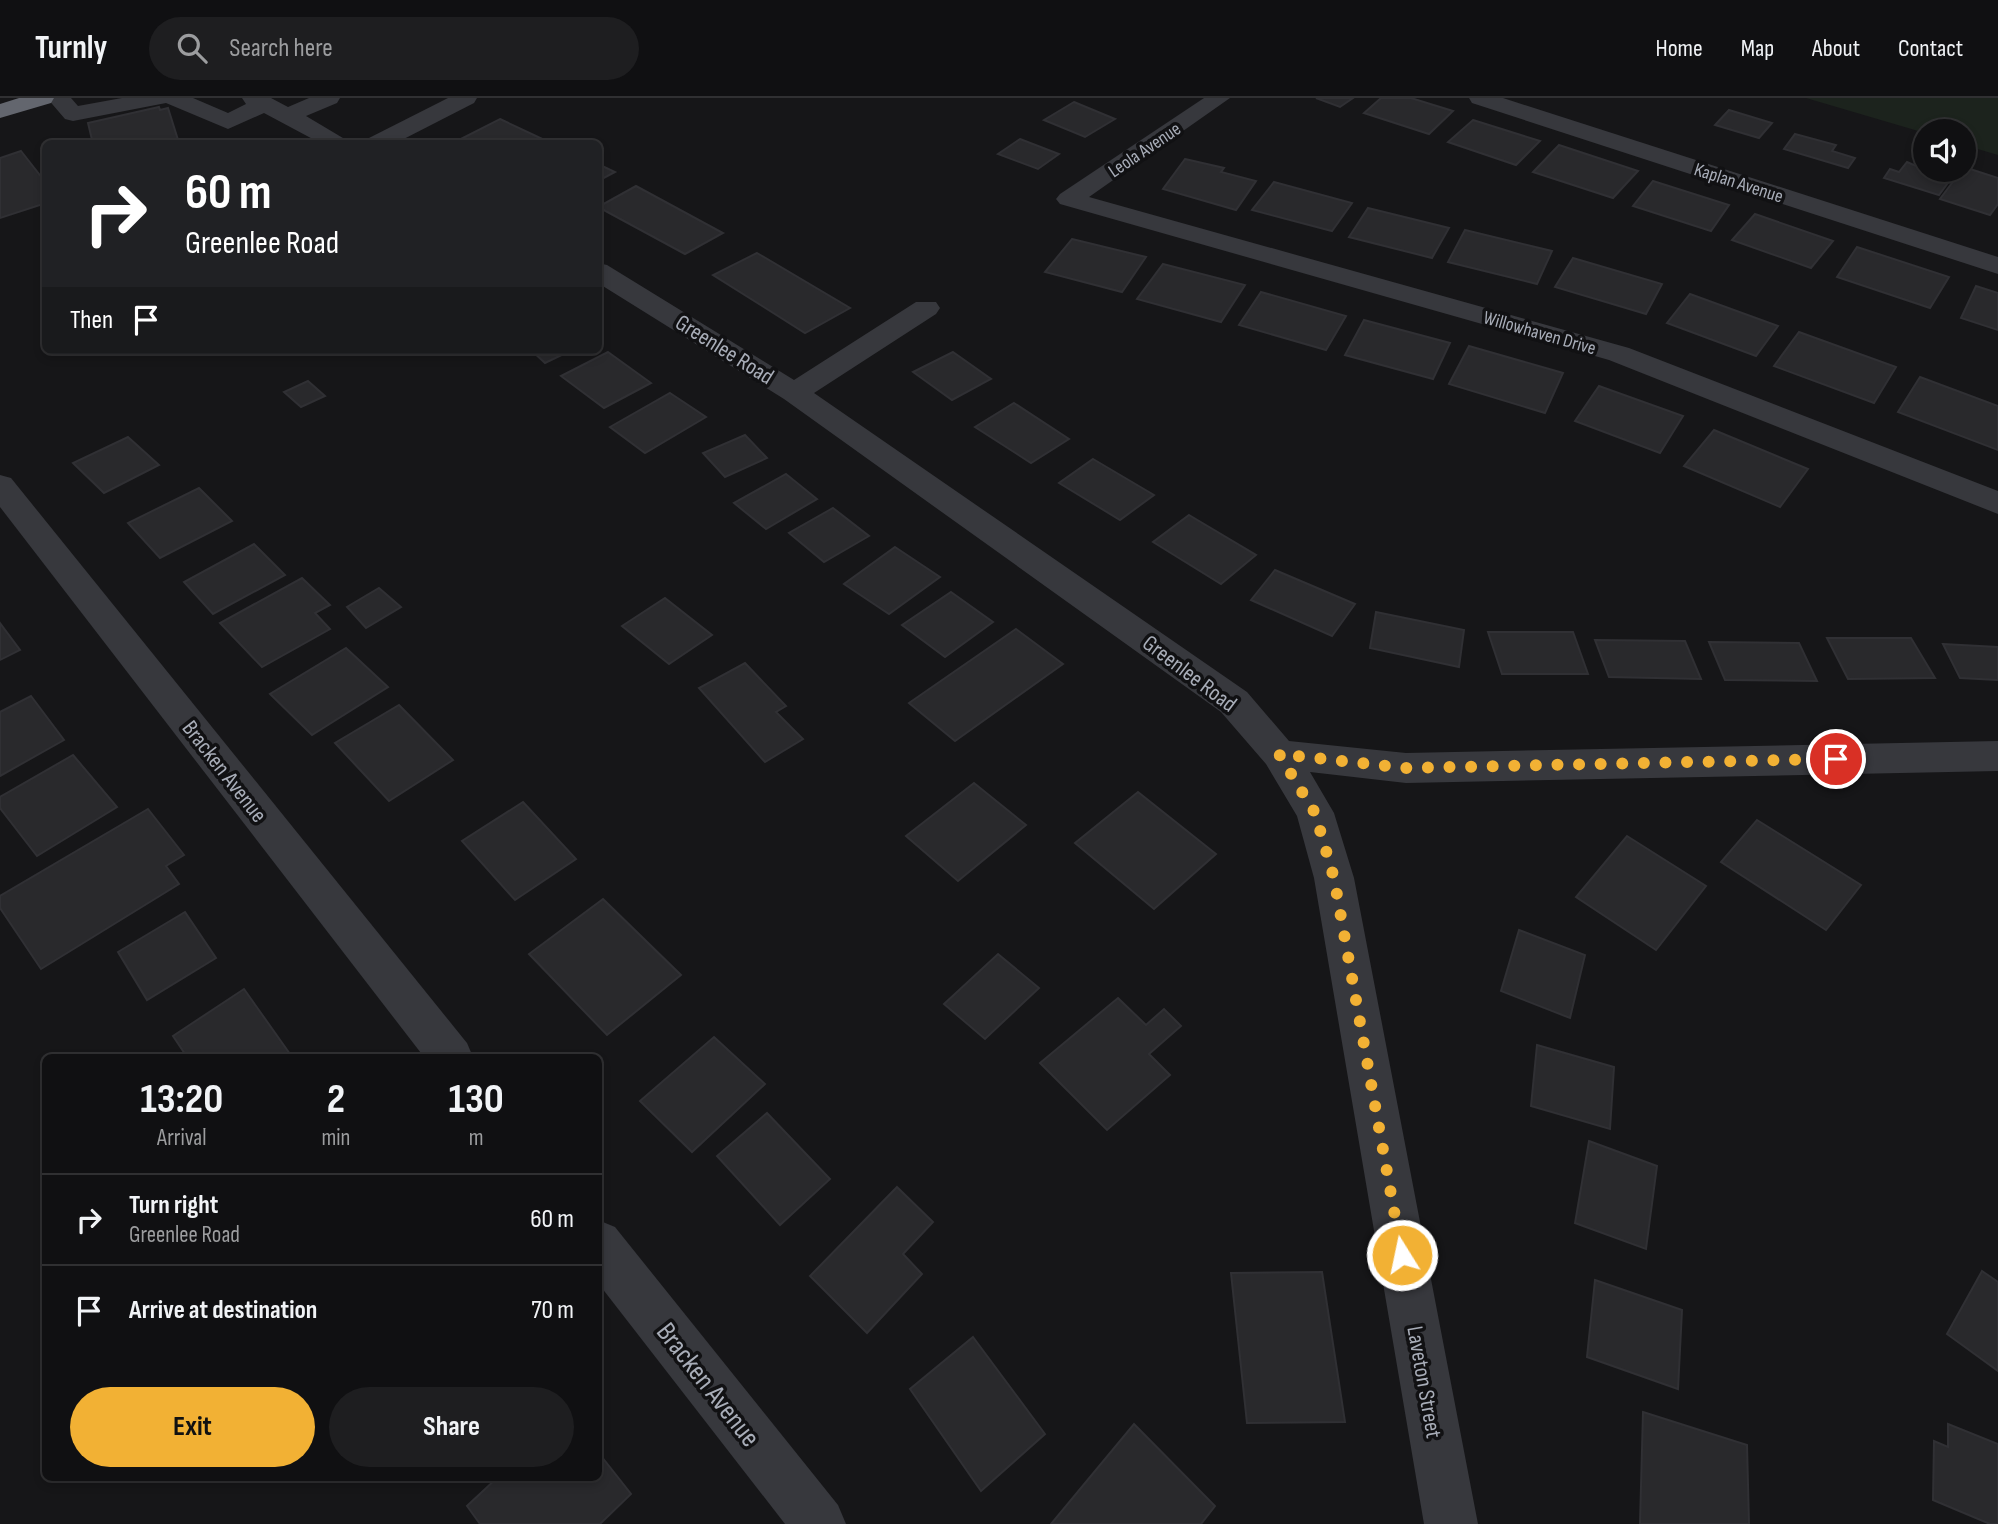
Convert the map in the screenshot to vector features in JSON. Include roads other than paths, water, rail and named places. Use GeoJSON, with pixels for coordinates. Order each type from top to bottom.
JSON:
{"type":"FeatureCollection","features":[{"type":"Feature","properties":{"kind":"highway"},"geometry":{"type":"LineString","coordinates":[[0,111],[43,98]]}},
{"type":"Feature","properties":{"kind":"street"},"geometry":{"type":"LineString","coordinates":[[58,98],[72,114],[159,98]]}},
{"type":"Feature","properties":{"kind":"street"},"geometry":{"type":"LineString","coordinates":[[174,98],[228,122],[259,101],[333,140]]}},
{"type":"Feature","properties":{"kind":"street"},"geometry":{"type":"LineString","coordinates":[[287,116],[329,98]]}},
{"type":"Feature","properties":{"kind":"street"},"geometry":{"type":"LineString","coordinates":[[383,140],[466,98]]}},
{"type":"Feature","properties":{"kind":"street","name":"Leola Avenue"},"geometry":{"type":"LineString","coordinates":[[1069,199],[1219,98]]}},
{"type":"Feature","properties":{"kind":"street","name":"Kaplan Avenue"},"geometry":{"type":"LineString","coordinates":[[1480,98],[1998,266]]}},
{"type":"Feature","properties":{"kind":"street","name":"Willowhaven Drive"},"geometry":{"type":"LineString","coordinates":[[1069,199],[1619,355],[1998,503]]}},
{"type":"Feature","properties":{"kind":"street","name":"Greenlee Road"},"geometry":{"type":"LineString","coordinates":[[602,273],[794,393],[1234,702],[1279,754]]}},
{"type":"Feature","properties":{"kind":"street"},"geometry":{"type":"LineString","coordinates":[[794,393],[926,308]]}},
{"type":"Feature","properties":{"kind":"street","name":"Bracken Avenue"},"geometry":{"type":"LineString","coordinates":[[0,485],[449,1054]]}},
{"type":"Feature","properties":{"kind":"street"},"geometry":{"type":"LineString","coordinates":[[1279,754],[1406,768],[1998,756]]}},
{"type":"Feature","properties":{"kind":"street","name":"Laveton Street"},"geometry":{"type":"LineString","coordinates":[[1279,754],[1315,813],[1334,878],[1451,1524]]}},
{"type":"Feature","properties":{"kind":"street","name":"Bracken Avenue"},"geometry":{"type":"LineString","coordinates":[[602,1249],[819,1524]]}}]}
